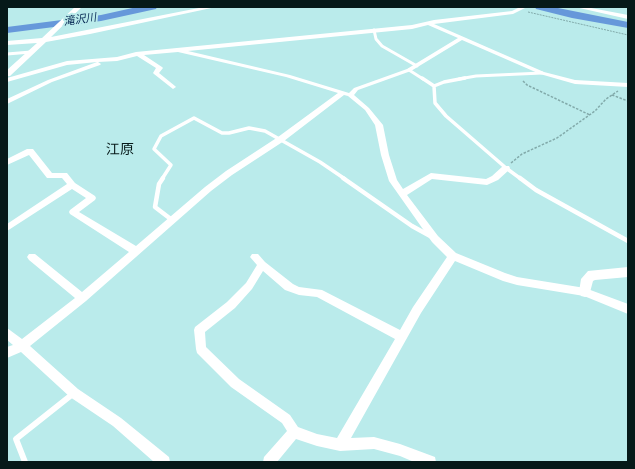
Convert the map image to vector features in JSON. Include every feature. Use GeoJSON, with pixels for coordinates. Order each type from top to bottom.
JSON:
{"type":"FeatureCollection","features":[{"type":"Feature","properties":{"kind":"street"},"geometry":{"type":"LineString","coordinates":[[7,74],[79,7]]}},
{"type":"Feature","properties":{"kind":"street"},"geometry":{"type":"LineString","coordinates":[[7,43],[118,27],[213,7]]}},
{"type":"Feature","properties":{"kind":"street"},"geometry":{"type":"LineString","coordinates":[[578,7],[628,17]]}},
{"type":"Feature","properties":{"kind":"street"},"geometry":{"type":"LineString","coordinates":[[7,102],[50,81],[86,68],[139,54],[476,18],[521,9]]}},
{"type":"Feature","properties":{"kind":"street"},"geometry":{"type":"LineString","coordinates":[[428,23],[542,73],[575,82],[627,85]]}},
{"type":"Feature","properties":{"kind":"street"},"geometry":{"type":"LineString","coordinates":[[7,353],[20,346],[82,298],[229,173],[346,94],[409,70],[462,38]]}},
{"type":"Feature","properties":{"kind":"street"},"geometry":{"type":"LineString","coordinates":[[178,50],[288,76],[346,94],[367,110],[379,125],[389,171],[393,181],[435,239],[453,256],[503,277],[517,281],[585,292],[628,309]]}},
{"type":"Feature","properties":{"kind":"street"},"geometry":{"type":"LineString","coordinates":[[139,54],[160,68],[156,73],[173,87]]}},
{"type":"Feature","properties":{"kind":"street"},"geometry":{"type":"LineString","coordinates":[[7,80],[67,62],[117,59]]}},
{"type":"Feature","properties":{"kind":"street"},"geometry":{"type":"LineString","coordinates":[[8,161],[30,151],[50,176],[64,176],[72,185],[92,198],[73,212],[136,251]]}},
{"type":"Feature","properties":{"kind":"street"},"geometry":{"type":"LineString","coordinates":[[402,194],[431,176],[487,182],[495,178],[506,168]]}},
{"type":"Feature","properties":{"kind":"street"},"geometry":{"type":"LineString","coordinates":[[7,228],[72,185]]}},
{"type":"Feature","properties":{"kind":"street"},"geometry":{"type":"LineString","coordinates":[[340,445],[402,337],[453,256]]}},
{"type":"Feature","properties":{"kind":"street"},"geometry":{"type":"LineString","coordinates":[[32,258],[82,298]]}},
{"type":"Feature","properties":{"kind":"street"},"geometry":{"type":"LineString","coordinates":[[402,337],[318,293],[299,291],[289,287],[259,261],[249,286],[231,305],[199,330],[201,349],[235,383],[286,419],[294,432],[317,440],[340,445],[374,442],[400,450],[430,462]]}},
{"type":"Feature","properties":{"kind":"street"},"geometry":{"type":"LineString","coordinates":[[585,292],[587,279],[592,275],[628,272]]}},
{"type":"Feature","properties":{"kind":"street"},"geometry":{"type":"LineString","coordinates":[[7,333],[74,393],[117,422],[164,462]]}},
{"type":"Feature","properties":{"kind":"street"},"geometry":{"type":"LineString","coordinates":[[269,462],[294,432]]}},
{"type":"Feature","properties":{"kind":"lane"},"geometry":{"type":"LineString","coordinates":[[374,30],[376,39],[382,46],[417,66]]}},
{"type":"Feature","properties":{"kind":"lane"},"geometry":{"type":"LineString","coordinates":[[7,54],[31,52]]}},
{"type":"Feature","properties":{"kind":"lane"},"geometry":{"type":"LineString","coordinates":[[409,70],[434,86]]}},
{"type":"Feature","properties":{"kind":"lane"},"geometry":{"type":"LineString","coordinates":[[434,86],[456,79],[476,76],[542,73]]}},
{"type":"Feature","properties":{"kind":"lane"},"geometry":{"type":"LineString","coordinates":[[434,86],[435,103],[446,116],[506,168],[536,190],[628,242]]}},
{"type":"Feature","properties":{"kind":"lane"},"geometry":{"type":"LineString","coordinates":[[172,220],[155,207],[159,184],[171,166],[154,149],[162,136],[194,118],[222,133],[229,133],[249,128],[265,131],[281,139],[320,162],[412,226],[435,239]]}},
{"type":"Feature","properties":{"kind":"lane"},"geometry":{"type":"LineString","coordinates":[[25,462],[16,439],[74,393]]}},
{"type":"Feature","properties":{"kind":"path"},"geometry":{"type":"LineString","coordinates":[[521,9],[584,26],[628,35]]}},
{"type":"Feature","properties":{"kind":"path"},"geometry":{"type":"LineString","coordinates":[[516,75],[527,85],[590,115]]}},
{"type":"Feature","properties":{"kind":"path"},"geometry":{"type":"LineString","coordinates":[[506,168],[522,154],[557,138],[590,115],[606,99],[627,85]]}},
{"type":"Feature","properties":{"kind":"path"},"geometry":{"type":"LineString","coordinates":[[612,95],[628,101]]}},
{"type":"Feature","properties":{"kind":"waterway","name":"滝沢川"},"geometry":{"type":"LineString","coordinates":[[7,30],[101,18],[152,7]]}},
{"type":"Feature","properties":{"kind":"waterway","name":"滝沢川"},"geometry":{"type":"LineString","coordinates":[[540,7],[572,15],[628,25]]}},
{"type":"Feature","properties":{"kind":"district","name":"江原"},"geometry":{"type":"Point","coordinates":[120,150]}}]}
